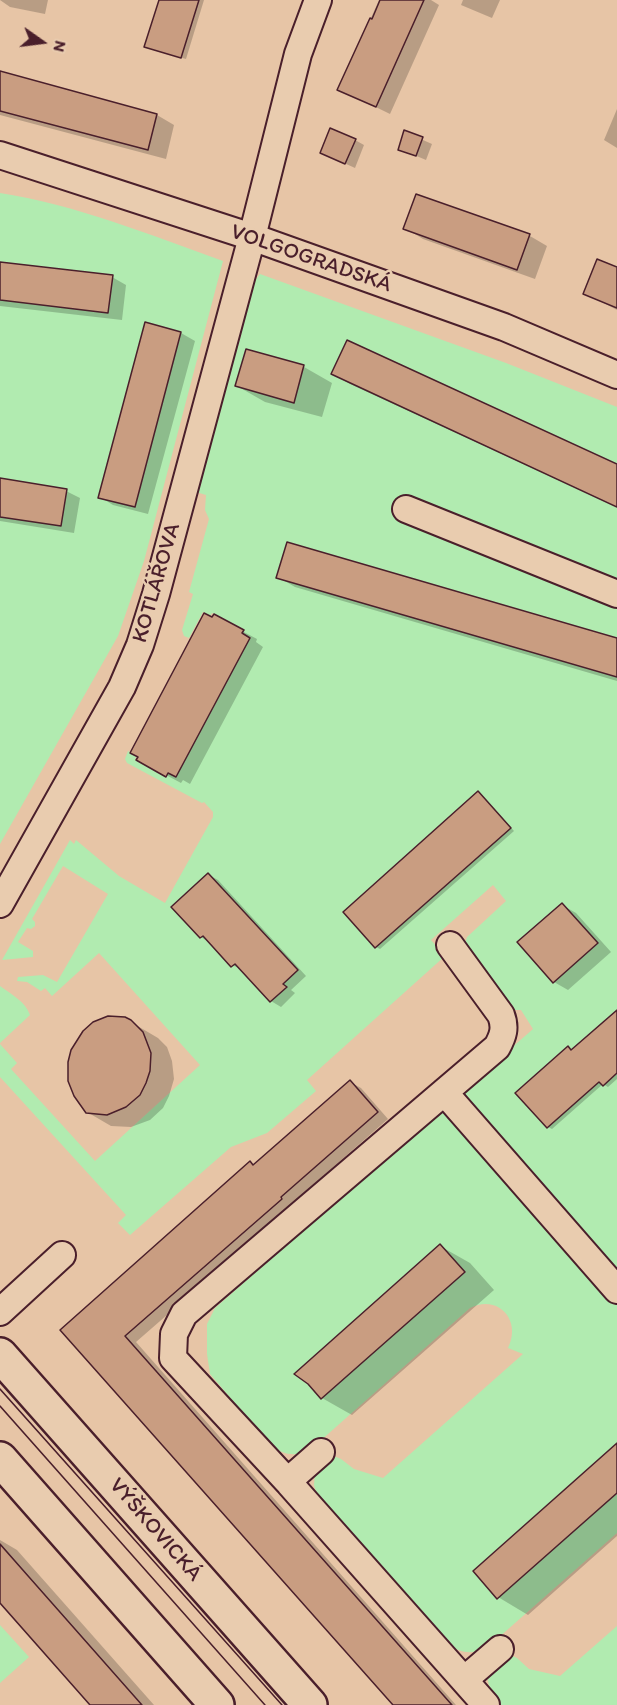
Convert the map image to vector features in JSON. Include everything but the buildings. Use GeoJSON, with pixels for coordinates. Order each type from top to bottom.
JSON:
{"type":"FeatureCollection","features":[{"type":"Feature","properties":{"kind":"street","name":"KOTLÁŘOVA"},"geometry":{"type":"LineString","coordinates":[[0,904],[122,687],[140,645],[156,594],[252,237],[298,54],[318,0]]}},
{"type":"Feature","properties":{"kind":"street","name":"VOLGOGRADSKÁ"},"geometry":{"type":"LineString","coordinates":[[0,155],[252,237],[504,327],[617,375]]}},
{"type":"Feature","properties":{"kind":"street"},"geometry":{"type":"LineString","coordinates":[[405,509],[617,594]]}},
{"type":"Feature","properties":{"kind":"street"},"geometry":{"type":"LineString","coordinates":[[450,945],[501,1016],[504,1035],[497,1047],[184,1314],[174,1334],[172,1359],[288,1481],[486,1705]]}},
{"type":"Feature","properties":{"kind":"street"},"geometry":{"type":"LineString","coordinates":[[444,1092],[617,1290]]}},
{"type":"Feature","properties":{"kind":"street"},"geometry":{"type":"LineString","coordinates":[[0,1312],[62,1256]]}},
{"type":"Feature","properties":{"kind":"street","name":"VÝŠKOVICKÁ"},"geometry":{"type":"LineString","coordinates":[[0,1355],[310,1705]]}},
{"type":"Feature","properties":{"kind":"street"},"geometry":{"type":"LineString","coordinates":[[288,1481],[321,1452]]}},
{"type":"Feature","properties":{"kind":"street"},"geometry":{"type":"LineString","coordinates":[[0,1459],[217,1705]]}},
{"type":"Feature","properties":{"kind":"street"},"geometry":{"type":"LineString","coordinates":[[464,1680],[500,1649]]}},
{"type":"Feature","properties":{"kind":"green space"},"geometry":{"type":"Polygon","coordinates":[[[0,193],[85,213],[223,261],[144,561],[118,636],[0,844],[0,193]]]}},
{"type":"Feature","properties":{"kind":"green space"},"geometry":{"type":"Polygon","coordinates":[[[260,274],[506,363],[617,407],[617,1533],[489,1646],[473,1652],[458,1650],[447,1644],[318,1498],[314,1485],[315,1473],[331,1458],[336,1457],[354,1469],[383,1478],[523,1354],[508,1348],[512,1338],[512,1328],[505,1312],[490,1304],[470,1308],[310,1450],[294,1454],[285,1453],[271,1446],[210,1374],[207,1324],[215,1308],[533,1029],[521,1010],[511,1010],[462,952],[467,937],[506,901],[493,885],[431,940],[445,956],[307,1080],[316,1091],[267,1133],[231,1147],[130,1235],[118,1223],[126,1215],[0,1077],[0,1044],[17,1063],[11,1069],[95,1161],[200,1065],[99,953],[52,996],[45,988],[41,991],[27,982],[17,981],[18,977],[43,975],[57,982],[108,894],[63,866],[32,919],[35,926],[31,929],[27,928],[18,942],[33,951],[33,957],[2,960],[70,840],[74,844],[76,840],[119,876],[165,903],[213,817],[213,812],[204,802],[127,763],[125,759],[128,751],[144,764],[235,662],[248,637],[241,632],[242,629],[233,624],[231,627],[221,621],[222,618],[203,612],[189,638],[184,636],[182,630],[193,594],[189,592],[209,519],[205,510],[206,495],[196,492],[250,287],[260,274]]]}},
{"type":"Feature","properties":{"kind":"green space"},"geometry":{"type":"Polygon","coordinates":[[[0,986],[21,1002],[30,1015],[0,1043],[0,986]]]}},
{"type":"Feature","properties":{"kind":"green space"},"geometry":{"type":"Polygon","coordinates":[[[0,1625],[29,1657],[0,1683],[0,1625]]]}},
{"type":"Feature","properties":{"kind":"green space"},"geometry":{"type":"Polygon","coordinates":[[[617,1626],[617,1705],[500,1705],[493,1695],[487,1676],[510,1655],[529,1669],[560,1676],[617,1626]]]}},
{"type":"Feature","properties":{"kind":"tram line"},"geometry":{"type":"LineString","coordinates":[[0,1389],[282,1705]]}},
{"type":"Feature","properties":{"kind":"tram line"},"geometry":{"type":"LineString","coordinates":[[0,1406],[265,1705]]}}]}
